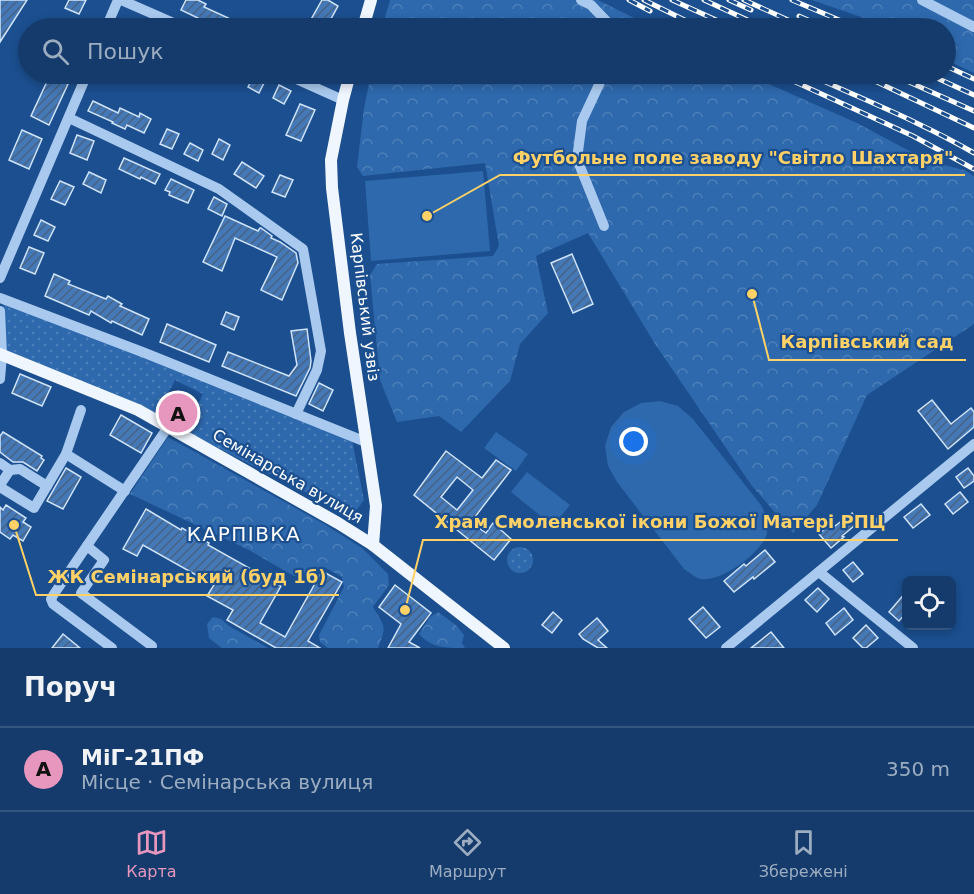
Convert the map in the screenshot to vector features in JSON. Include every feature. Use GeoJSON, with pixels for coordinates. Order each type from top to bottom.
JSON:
{"type":"FeatureCollection","features":[{"type":"Feature","properties":{"kind":"main road"},"geometry":{"type":"LineString","coordinates":[[366,18],[371,0]]}},
{"type":"Feature","properties":{"kind":"main road","name":"Карпівський узвіз"},"geometry":{"type":"LineString","coordinates":[[347,84],[332,160],[332,188],[350,333],[376,506],[374,545]]}},
{"type":"Feature","properties":{"kind":"main road","name":"Семінарська вулиця"},"geometry":{"type":"LineString","coordinates":[[1,354],[138,410],[338,523],[374,545],[504,648]]}},
{"type":"Feature","properties":{"kind":"street"},"geometry":{"type":"LineString","coordinates":[[111,18],[120,0],[162,18]]}},
{"type":"Feature","properties":{"kind":"street"},"geometry":{"type":"LineString","coordinates":[[581,0],[591,5],[603,18]]}},
{"type":"Feature","properties":{"kind":"street"},"geometry":{"type":"LineString","coordinates":[[922,0],[974,27]]}},
{"type":"Feature","properties":{"kind":"street"},"geometry":{"type":"LineString","coordinates":[[0,278],[83,84]]}},
{"type":"Feature","properties":{"kind":"street"},"geometry":{"type":"LineString","coordinates":[[307,84],[343,100]]}},
{"type":"Feature","properties":{"kind":"street"},"geometry":{"type":"LineString","coordinates":[[599,84],[582,121],[577,159],[604,226]]}},
{"type":"Feature","properties":{"kind":"street"},"geometry":{"type":"LineString","coordinates":[[69,118],[219,189],[303,249],[321,351],[317,370],[296,414]]}},
{"type":"Feature","properties":{"kind":"street"},"geometry":{"type":"LineString","coordinates":[[0,298],[145,353],[366,442]]}},
{"type":"Feature","properties":{"kind":"street"},"geometry":{"type":"LineString","coordinates":[[0,311],[0,379]]}},
{"type":"Feature","properties":{"kind":"street"},"geometry":{"type":"LineString","coordinates":[[10,470],[0,486],[34,508],[66,454],[81,410]]}},
{"type":"Feature","properties":{"kind":"street"},"geometry":{"type":"LineString","coordinates":[[112,648],[54,604],[51,599],[168,427]]}},
{"type":"Feature","properties":{"kind":"street"},"geometry":{"type":"LineString","coordinates":[[726,648],[974,444]]}},
{"type":"Feature","properties":{"kind":"street"},"geometry":{"type":"LineString","coordinates":[[66,454],[125,490]]}},
{"type":"Feature","properties":{"kind":"street"},"geometry":{"type":"LineString","coordinates":[[0,463],[10,470],[20,468],[47,486]]}},
{"type":"Feature","properties":{"kind":"street"},"geometry":{"type":"LineString","coordinates":[[87,546],[104,560],[81,592],[152,646]]}},
{"type":"Feature","properties":{"kind":"street"},"geometry":{"type":"LineString","coordinates":[[819,572],[914,648]]}},
{"type":"Feature","properties":{"kind":"green space"},"geometry":{"type":"Polygon","coordinates":[[[390,0],[598,0],[634,18],[385,18],[390,0]]]}},
{"type":"Feature","properties":{"kind":"green space"},"geometry":{"type":"Polygon","coordinates":[[[812,0],[974,0],[974,73],[956,65],[956,18],[861,17],[812,0]]]}},
{"type":"Feature","properties":{"kind":"green space"},"geometry":{"type":"Polygon","coordinates":[[[369,84],[769,84],[857,123],[928,161],[964,170],[974,176],[974,324],[867,395],[817,505],[793,533],[752,486],[655,344],[588,233],[536,256],[548,313],[520,344],[510,381],[461,432],[439,416],[397,422],[380,380],[370,275],[377,264],[493,256],[499,246],[485,163],[363,176],[357,167],[369,84]]]}},
{"type":"Feature","properties":{"kind":"green space"},"geometry":{"type":"Polygon","coordinates":[[[483,171],[490,251],[371,261],[365,181],[483,171]]]}},
{"type":"Feature","properties":{"kind":"green space"},"geometry":{"type":"Polygon","coordinates":[[[3,301],[352,440],[364,500],[352,516],[185,431],[203,394],[175,380],[157,414],[6,350],[3,301]]]}},
{"type":"Feature","properties":{"kind":"green space"},"geometry":{"type":"Polygon","coordinates":[[[660,401],[678,406],[693,419],[761,505],[766,515],[768,525],[764,541],[739,565],[719,576],[700,579],[684,569],[617,482],[608,466],[605,446],[611,427],[624,412],[641,403],[660,401]]]}},
{"type":"Feature","properties":{"kind":"green space"},"geometry":{"type":"Polygon","coordinates":[[[496,432],[528,454],[516,471],[484,448],[496,432]]]}},
{"type":"Feature","properties":{"kind":"green space"},"geometry":{"type":"Polygon","coordinates":[[[168,437],[324,524],[362,548],[388,574],[389,585],[373,607],[384,631],[378,648],[328,648],[320,642],[319,635],[344,587],[342,577],[324,567],[294,576],[249,550],[130,494],[168,437]]]}},
{"type":"Feature","properties":{"kind":"green space"},"geometry":{"type":"Polygon","coordinates":[[[527,472],[570,505],[553,526],[511,492],[527,472]]]}},
{"type":"Feature","properties":{"kind":"green space"},"geometry":{"type":"Polygon","coordinates":[[[520,547],[529,551],[533,560],[529,569],[520,573],[511,569],[507,560],[511,551],[520,547]]]}},
{"type":"Feature","properties":{"kind":"green space"},"geometry":{"type":"Polygon","coordinates":[[[438,612],[456,625],[464,635],[462,643],[465,648],[439,646],[419,634],[430,617],[438,612]]]}},
{"type":"Feature","properties":{"kind":"green space"},"geometry":{"type":"Polygon","coordinates":[[[213,617],[221,619],[268,648],[222,648],[209,638],[207,624],[213,617]]]}},
{"type":"Feature","properties":{"kind":"building"},"geometry":{"type":"Polygon","coordinates":[[[0,0],[27,0],[0,42],[0,0]]]}},
{"type":"Feature","properties":{"kind":"building"},"geometry":{"type":"Polygon","coordinates":[[[69,0],[86,0],[79,14],[65,8],[69,0]]]}},
{"type":"Feature","properties":{"kind":"building"},"geometry":{"type":"Polygon","coordinates":[[[186,0],[198,0],[206,4],[204,7],[228,18],[198,18],[181,10],[186,0]]]}},
{"type":"Feature","properties":{"kind":"building"},"geometry":{"type":"Polygon","coordinates":[[[322,0],[328,0],[338,6],[331,18],[312,18],[322,0]]]}},
{"type":"Feature","properties":{"kind":"building"},"geometry":{"type":"Polygon","coordinates":[[[46,84],[68,84],[49,125],[31,116],[46,84]]]}},
{"type":"Feature","properties":{"kind":"building"},"geometry":{"type":"Polygon","coordinates":[[[250,84],[264,84],[259,93],[248,87],[250,84]]]}},
{"type":"Feature","properties":{"kind":"building"},"geometry":{"type":"Polygon","coordinates":[[[279,85],[291,91],[284,104],[273,98],[279,85]]]}},
{"type":"Feature","properties":{"kind":"building"},"geometry":{"type":"Polygon","coordinates":[[[93,101],[118,113],[120,108],[139,117],[140,113],[151,119],[144,133],[127,125],[125,129],[88,111],[93,101]]]}},
{"type":"Feature","properties":{"kind":"building"},"geometry":{"type":"Polygon","coordinates":[[[300,104],[315,110],[301,141],[286,135],[300,104]]]}},
{"type":"Feature","properties":{"kind":"building"},"geometry":{"type":"Polygon","coordinates":[[[167,129],[179,134],[172,149],[160,144],[167,129]]]}},
{"type":"Feature","properties":{"kind":"building"},"geometry":{"type":"Polygon","coordinates":[[[22,130],[42,139],[29,169],[9,160],[22,130]]]}},
{"type":"Feature","properties":{"kind":"building"},"geometry":{"type":"Polygon","coordinates":[[[77,135],[94,141],[87,160],[70,153],[77,135]]]}},
{"type":"Feature","properties":{"kind":"building"},"geometry":{"type":"Polygon","coordinates":[[[219,139],[230,145],[223,160],[212,154],[219,139]]]}},
{"type":"Feature","properties":{"kind":"building"},"geometry":{"type":"Polygon","coordinates":[[[190,143],[203,150],[198,161],[184,154],[190,143]]]}},
{"type":"Feature","properties":{"kind":"building"},"geometry":{"type":"Polygon","coordinates":[[[124,158],[160,174],[155,184],[119,169],[124,158]]]}},
{"type":"Feature","properties":{"kind":"building"},"geometry":{"type":"Polygon","coordinates":[[[242,162],[264,176],[256,188],[234,174],[242,162]]]}},
{"type":"Feature","properties":{"kind":"building"},"geometry":{"type":"Polygon","coordinates":[[[89,172],[106,180],[101,193],[83,184],[89,172]]]}},
{"type":"Feature","properties":{"kind":"building"},"geometry":{"type":"Polygon","coordinates":[[[280,175],[293,180],[285,197],[272,192],[280,175]]]}},
{"type":"Feature","properties":{"kind":"building"},"geometry":{"type":"Polygon","coordinates":[[[171,179],[194,190],[188,203],[169,195],[170,192],[165,190],[171,179]]]}},
{"type":"Feature","properties":{"kind":"building"},"geometry":{"type":"Polygon","coordinates":[[[60,181],[74,187],[65,205],[51,199],[60,181]]]}},
{"type":"Feature","properties":{"kind":"building"},"geometry":{"type":"Polygon","coordinates":[[[214,197],[227,204],[222,216],[208,209],[214,197]]]}},
{"type":"Feature","properties":{"kind":"building"},"geometry":{"type":"Polygon","coordinates":[[[225,216],[258,231],[261,228],[272,236],[271,238],[296,253],[298,263],[282,300],[261,290],[277,257],[235,238],[222,271],[203,262],[225,216]]]}},
{"type":"Feature","properties":{"kind":"building"},"geometry":{"type":"Polygon","coordinates":[[[41,220],[55,227],[48,241],[34,235],[41,220]]]}},
{"type":"Feature","properties":{"kind":"building"},"geometry":{"type":"Polygon","coordinates":[[[29,247],[44,253],[35,274],[20,268],[29,247]]]}},
{"type":"Feature","properties":{"kind":"building"},"geometry":{"type":"Polygon","coordinates":[[[572,254],[593,304],[573,313],[551,263],[572,254]]]}},
{"type":"Feature","properties":{"kind":"building"},"geometry":{"type":"Polygon","coordinates":[[[54,274],[70,281],[68,284],[106,299],[108,296],[122,304],[120,306],[149,319],[142,335],[112,321],[111,323],[91,311],[89,315],[45,296],[54,274]]]}},
{"type":"Feature","properties":{"kind":"building"},"geometry":{"type":"Polygon","coordinates":[[[226,312],[239,317],[234,330],[221,324],[226,312]]]}},
{"type":"Feature","properties":{"kind":"building"},"geometry":{"type":"Polygon","coordinates":[[[167,324],[216,345],[209,362],[160,342],[167,324]]]}},
{"type":"Feature","properties":{"kind":"building"},"geometry":{"type":"Polygon","coordinates":[[[307,329],[310,368],[296,396],[222,366],[228,352],[289,376],[297,365],[291,331],[307,329]]]}},
{"type":"Feature","properties":{"kind":"building"},"geometry":{"type":"Polygon","coordinates":[[[20,374],[51,387],[42,406],[12,393],[20,374]]]}},
{"type":"Feature","properties":{"kind":"building"},"geometry":{"type":"Polygon","coordinates":[[[319,383],[333,390],[323,411],[309,404],[319,383]]]}},
{"type":"Feature","properties":{"kind":"building"},"geometry":{"type":"Polygon","coordinates":[[[932,400],[951,424],[971,408],[974,412],[974,427],[948,449],[918,411],[932,400]]]}},
{"type":"Feature","properties":{"kind":"building"},"geometry":{"type":"Polygon","coordinates":[[[121,415],[152,433],[141,453],[110,435],[121,415]]]}},
{"type":"Feature","properties":{"kind":"building"},"geometry":{"type":"Polygon","coordinates":[[[3,432],[42,456],[44,460],[37,471],[23,462],[13,462],[0,452],[0,436],[3,432]]]}},
{"type":"Feature","properties":{"kind":"building"},"geometry":{"type":"Polygon","coordinates":[[[446,451],[482,478],[496,460],[511,470],[471,522],[486,533],[493,523],[511,539],[494,560],[414,495],[446,451]],[[457,477],[441,497],[457,510],[473,490],[457,477]]]}},
{"type":"Feature","properties":{"kind":"building"},"geometry":{"type":"Polygon","coordinates":[[[66,468],[81,477],[63,509],[47,501],[66,468]]]}},
{"type":"Feature","properties":{"kind":"building"},"geometry":{"type":"Polygon","coordinates":[[[968,468],[974,476],[974,481],[964,488],[956,477],[968,468]]]}},
{"type":"Feature","properties":{"kind":"building"},"geometry":{"type":"Polygon","coordinates":[[[960,492],[968,502],[953,514],[945,504],[960,492]]]}},
{"type":"Feature","properties":{"kind":"building"},"geometry":{"type":"Polygon","coordinates":[[[921,504],[930,515],[913,528],[904,517],[921,504]]]}},
{"type":"Feature","properties":{"kind":"building"},"geometry":{"type":"Polygon","coordinates":[[[6,505],[26,518],[23,522],[31,527],[23,541],[13,535],[10,539],[0,532],[0,507],[3,510],[6,505]]]}},
{"type":"Feature","properties":{"kind":"building"},"geometry":{"type":"Polygon","coordinates":[[[146,509],[281,586],[260,623],[285,637],[322,571],[342,582],[308,641],[320,648],[276,648],[227,620],[233,610],[207,596],[214,585],[143,545],[137,556],[123,549],[146,509]]]}},
{"type":"Feature","properties":{"kind":"building"},"geometry":{"type":"Polygon","coordinates":[[[852,513],[859,522],[831,548],[819,534],[832,523],[835,526],[852,513]]]}},
{"type":"Feature","properties":{"kind":"building"},"geometry":{"type":"Polygon","coordinates":[[[765,550],[775,562],[734,592],[724,581],[765,550]]]}},
{"type":"Feature","properties":{"kind":"building"},"geometry":{"type":"Polygon","coordinates":[[[853,562],[863,574],[853,582],[843,570],[853,562]]]}},
{"type":"Feature","properties":{"kind":"building"},"geometry":{"type":"Polygon","coordinates":[[[395,585],[431,613],[409,642],[420,648],[388,648],[401,624],[379,607],[395,585]]]}},
{"type":"Feature","properties":{"kind":"building"},"geometry":{"type":"Polygon","coordinates":[[[818,588],[829,599],[817,612],[805,600],[818,588]]]}},
{"type":"Feature","properties":{"kind":"building"},"geometry":{"type":"Polygon","coordinates":[[[902,597],[902,618],[899,621],[889,612],[902,597]]]}},
{"type":"Feature","properties":{"kind":"building"},"geometry":{"type":"Polygon","coordinates":[[[703,607],[720,627],[706,638],[689,619],[703,607]]]}},
{"type":"Feature","properties":{"kind":"building"},"geometry":{"type":"Polygon","coordinates":[[[844,608],[853,620],[835,635],[826,623],[844,608]]]}},
{"type":"Feature","properties":{"kind":"building"},"geometry":{"type":"Polygon","coordinates":[[[553,612],[562,620],[552,633],[542,625],[553,612]]]}},
{"type":"Feature","properties":{"kind":"building"},"geometry":{"type":"Polygon","coordinates":[[[597,618],[608,631],[598,640],[607,648],[598,648],[579,634],[597,618]]]}},
{"type":"Feature","properties":{"kind":"building"},"geometry":{"type":"Polygon","coordinates":[[[866,625],[878,638],[863,648],[853,638],[866,625]]]}},
{"type":"Feature","properties":{"kind":"building"},"geometry":{"type":"Polygon","coordinates":[[[771,632],[784,648],[751,648],[771,632]]]}},
{"type":"Feature","properties":{"kind":"building"},"geometry":{"type":"Polygon","coordinates":[[[63,634],[80,648],[52,648],[63,634]]]}},
{"type":"Feature","properties":{"kind":"railway"},"geometry":{"type":"LineString","coordinates":[[629,0],[650,11]]}},
{"type":"Feature","properties":{"kind":"railway"},"geometry":{"type":"LineString","coordinates":[[644,0],[681,18]]}},
{"type":"Feature","properties":{"kind":"railway"},"geometry":{"type":"LineString","coordinates":[[672,0],[712,18]]}},
{"type":"Feature","properties":{"kind":"railway"},"geometry":{"type":"LineString","coordinates":[[704,0],[743,18]]}},
{"type":"Feature","properties":{"kind":"railway"},"geometry":{"type":"LineString","coordinates":[[729,0],[751,10]]}},
{"type":"Feature","properties":{"kind":"railway"},"geometry":{"type":"LineString","coordinates":[[744,0],[784,18]]}},
{"type":"Feature","properties":{"kind":"railway"},"geometry":{"type":"LineString","coordinates":[[792,0],[834,18]]}},
{"type":"Feature","properties":{"kind":"railway"},"geometry":{"type":"LineString","coordinates":[[799,16],[804,18]]}},
{"type":"Feature","properties":{"kind":"railway"},"geometry":{"type":"LineString","coordinates":[[956,71],[974,79]]}},
{"type":"Feature","properties":{"kind":"railway"},"geometry":{"type":"LineString","coordinates":[[800,84],[913,136],[974,169]]}},
{"type":"Feature","properties":{"kind":"railway"},"geometry":{"type":"LineString","coordinates":[[830,84],[913,121],[974,153]]}},
{"type":"Feature","properties":{"kind":"railway"},"geometry":{"type":"LineString","coordinates":[[881,84],[974,128]]}},
{"type":"Feature","properties":{"kind":"railway"},"geometry":{"type":"LineString","coordinates":[[913,84],[974,111]]}},
{"type":"Feature","properties":{"kind":"railway"},"geometry":{"type":"LineString","coordinates":[[950,84],[974,95]]}},
{"type":"Feature","properties":{"kind":"place","name":"Футбольне поле заводу \"Світло Шахтаря\""},"geometry":{"type":"Point","coordinates":[427,216]}},
{"type":"Feature","properties":{"kind":"place","name":"Карпівський сад"},"geometry":{"type":"Point","coordinates":[752,294]}},
{"type":"Feature","properties":{"kind":"place","name":"МіГ-21ПФ"},"geometry":{"type":"Point","coordinates":[178,413]}},
{"type":"Feature","properties":{"kind":"place","name":"ЖК Семінарський (буд 1б)"},"geometry":{"type":"Point","coordinates":[14,525]}},
{"type":"Feature","properties":{"kind":"place","name":"Храм Смоленської ікони Божої Матері РПЦ"},"geometry":{"type":"Point","coordinates":[405,610]}},
{"type":"Feature","properties":{"kind":"district","name":"КАРПІВКА"},"geometry":{"type":"Point","coordinates":[244,534]}}]}
